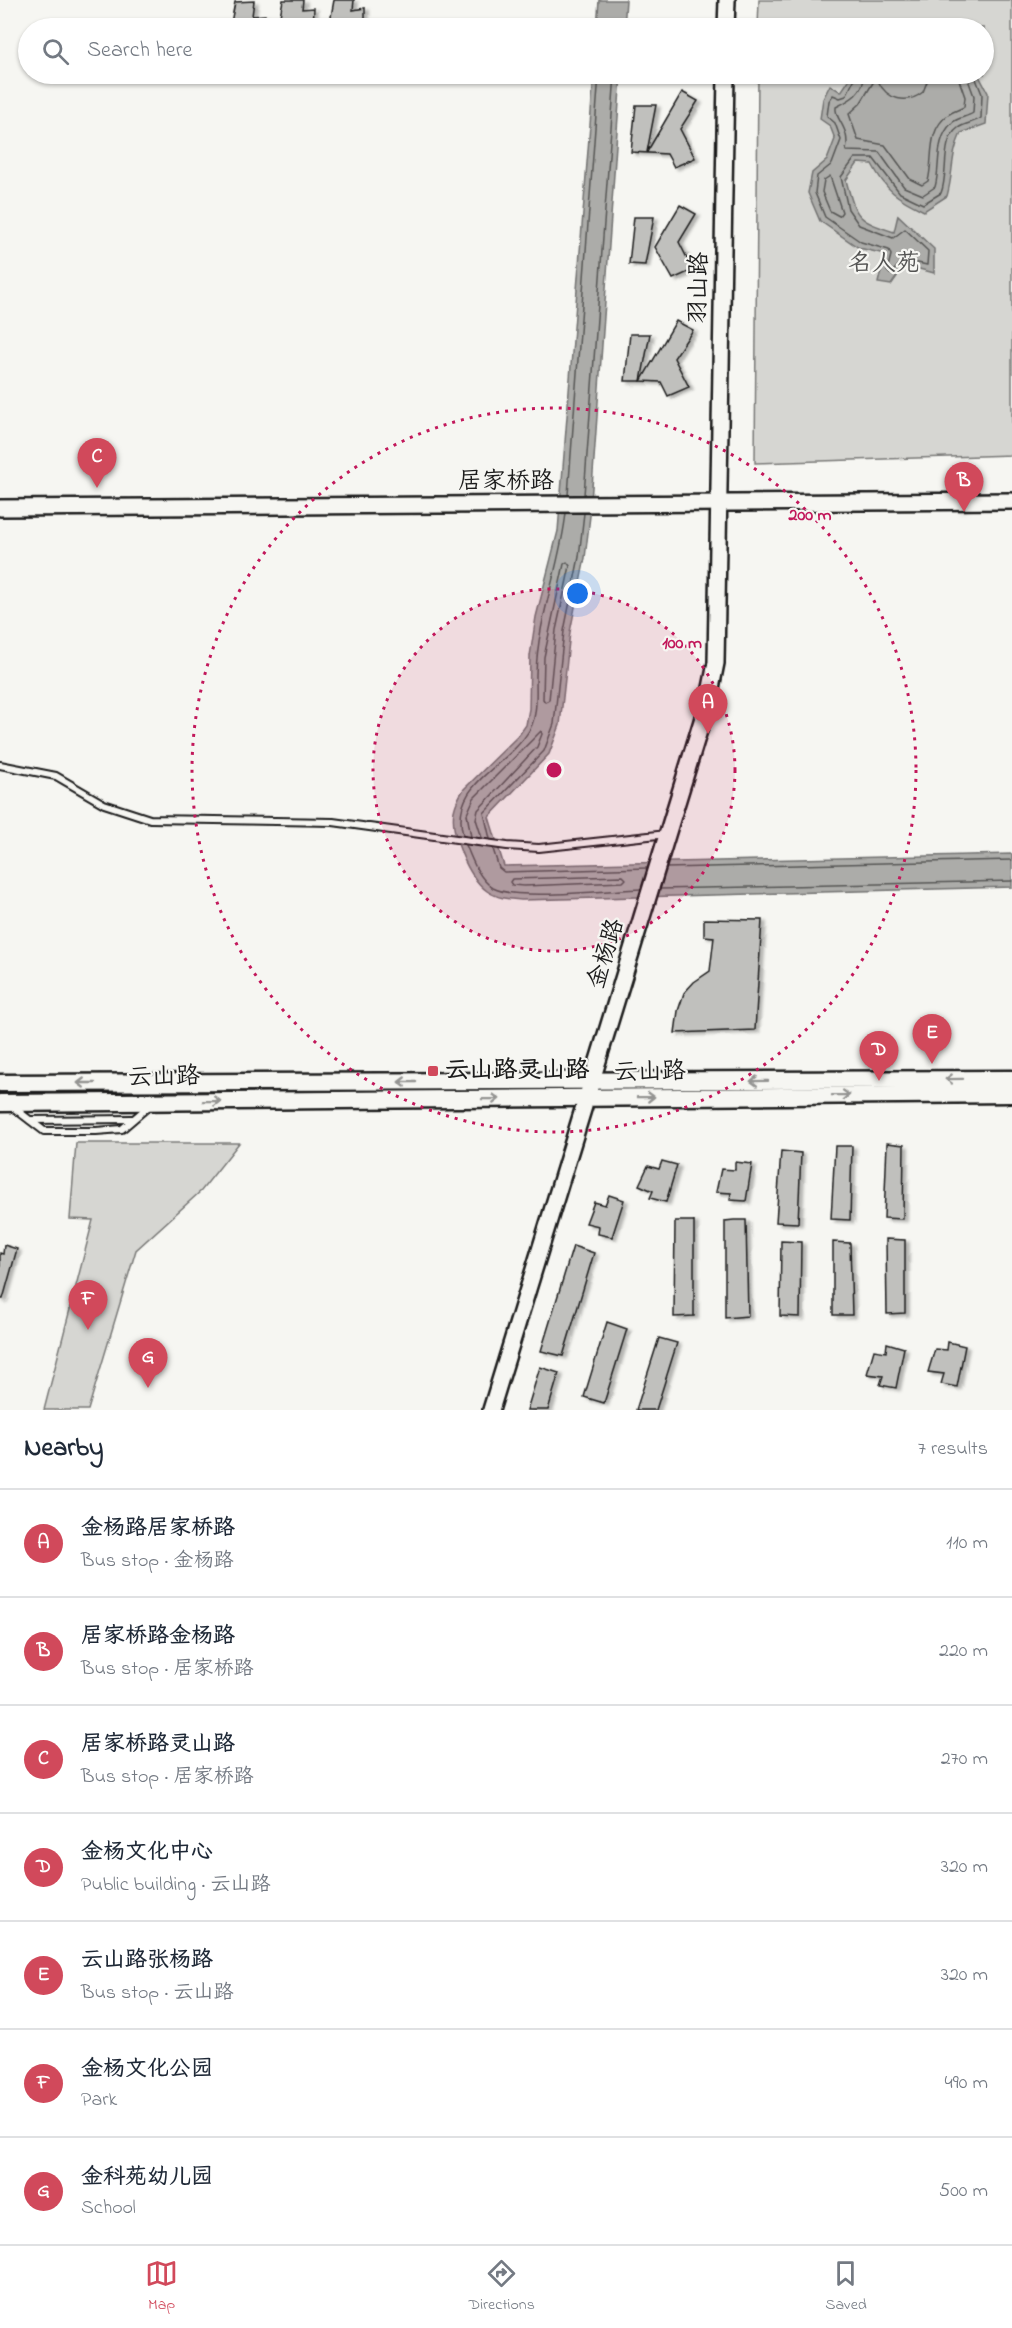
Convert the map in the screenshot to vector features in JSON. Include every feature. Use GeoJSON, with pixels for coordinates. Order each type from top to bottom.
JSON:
{"type":"FeatureCollection","features":[{"type":"Feature","properties":{"kind":"main road","name":"云山路"},"geometry":{"type":"LineString","coordinates":[[4,1103],[153,1102],[1012,1079]]}},
{"type":"Feature","properties":{"kind":"main road","name":"云山路"},"geometry":{"type":"LineString","coordinates":[[0,1083],[1012,1094]]}},
{"type":"Feature","properties":{"kind":"street"},"geometry":{"type":"LineString","coordinates":[[726,18],[727,0]]}},
{"type":"Feature","properties":{"kind":"street","name":"羽山路"},"geometry":{"type":"LineString","coordinates":[[720,502],[726,84]]}},
{"type":"Feature","properties":{"kind":"street","name":"居家桥路"},"geometry":{"type":"LineString","coordinates":[[0,508],[1012,501]]}},
{"type":"Feature","properties":{"kind":"street","name":"金杨路"},"geometry":{"type":"LineString","coordinates":[[490,1410],[709,698],[716,663],[720,502]]}},
{"type":"Feature","properties":{"kind":"lane"},"geometry":{"type":"LineString","coordinates":[[0,765],[56,776],[104,804],[150,819],[333,822],[507,846],[539,848],[665,841]]}},
{"type":"Feature","properties":{"kind":"lane"},"geometry":{"type":"LineString","coordinates":[[4,1103],[44,1131],[65,1131],[122,1129],[153,1102]]}},
{"type":"Feature","properties":{"kind":"lane"},"geometry":{"type":"LineString","coordinates":[[29,1120],[133,1119]]}},
{"type":"Feature","properties":{"kind":"green space","name":"名人苑"},"geometry":{"type":"Polygon","coordinates":[[[759,0],[1012,0],[1012,455],[755,463],[758,84],[994,84],[994,18],[758,18],[759,0]]]}},
{"type":"Feature","properties":{"kind":"green space"},"geometry":{"type":"Polygon","coordinates":[[[76,1143],[239,1143],[201,1191],[136,1250],[88,1410],[44,1410],[93,1220],[70,1219],[76,1143]]]}},
{"type":"Feature","properties":{"kind":"water"},"geometry":{"type":"Polygon","coordinates":[[[599,0],[626,0],[625,18],[598,18],[599,0]]]}},
{"type":"Feature","properties":{"kind":"water"},"geometry":{"type":"Polygon","coordinates":[[[593,84],[620,84],[590,516],[585,558],[570,632],[560,725],[549,754],[489,817],[504,866],[1012,854],[1012,887],[523,900],[496,896],[487,891],[473,876],[462,854],[455,831],[454,811],[464,789],[519,735],[526,725],[529,709],[530,656],[536,617],[558,531],[593,84]]]}},
{"type":"Feature","properties":{"kind":"water"},"geometry":{"type":"Polygon","coordinates":[[[846,84],[983,84],[988,93],[986,124],[961,133],[947,196],[924,211],[893,193],[882,181],[872,164],[858,163],[846,180],[856,210],[865,220],[894,232],[898,215],[934,249],[934,273],[905,265],[891,285],[878,283],[885,254],[859,248],[820,221],[808,193],[812,173],[827,160],[835,139],[830,126],[820,119],[823,99],[830,85],[841,92],[846,84]]]}},
{"type":"Feature","properties":{"kind":"building"},"geometry":{"type":"Polygon","coordinates":[[[283,0],[303,0],[302,9],[314,8],[314,18],[280,18],[283,0]]]}},
{"type":"Feature","properties":{"kind":"building"},"geometry":{"type":"Polygon","coordinates":[[[334,0],[354,0],[353,10],[365,8],[365,18],[331,18],[334,0]]]}},
{"type":"Feature","properties":{"kind":"building"},"geometry":{"type":"Polygon","coordinates":[[[254,1],[252,16],[265,15],[265,18],[232,18],[235,2],[254,1]]]}},
{"type":"Feature","properties":{"kind":"building"},"geometry":{"type":"Polygon","coordinates":[[[682,92],[698,101],[680,129],[695,158],[674,167],[667,154],[631,152],[636,105],[656,105],[647,152],[682,92]]]}},
{"type":"Feature","properties":{"kind":"building"},"geometry":{"type":"Polygon","coordinates":[[[680,205],[696,214],[679,242],[693,270],[673,279],[655,247],[680,205]]]}},
{"type":"Feature","properties":{"kind":"building"},"geometry":{"type":"Polygon","coordinates":[[[634,217],[654,217],[645,265],[629,264],[634,217]]]}},
{"type":"Feature","properties":{"kind":"building"},"geometry":{"type":"Polygon","coordinates":[[[676,321],[693,330],[674,358],[689,387],[668,396],[661,382],[641,381],[676,321]]]}},
{"type":"Feature","properties":{"kind":"building"},"geometry":{"type":"Polygon","coordinates":[[[630,334],[650,334],[641,381],[625,381],[630,334]]]}},
{"type":"Feature","properties":{"kind":"building"},"geometry":{"type":"Polygon","coordinates":[[[704,919],[762,920],[755,1030],[675,1033],[678,1011],[684,993],[694,982],[710,971],[714,937],[704,936],[704,919]]]}},
{"type":"Feature","properties":{"kind":"building"},"geometry":{"type":"Polygon","coordinates":[[[887,1143],[904,1145],[903,1219],[884,1218],[887,1143]]]}},
{"type":"Feature","properties":{"kind":"building"},"geometry":{"type":"Polygon","coordinates":[[[835,1146],[852,1146],[850,1220],[831,1219],[835,1146]]]}},
{"type":"Feature","properties":{"kind":"building"},"geometry":{"type":"Polygon","coordinates":[[[781,1151],[801,1153],[798,1223],[776,1222],[781,1151]]]}},
{"type":"Feature","properties":{"kind":"building"},"geometry":{"type":"Polygon","coordinates":[[[662,1161],[677,1165],[666,1202],[650,1198],[653,1191],[639,1185],[648,1166],[659,1169],[662,1161]]]}},
{"type":"Feature","properties":{"kind":"building"},"geometry":{"type":"Polygon","coordinates":[[[735,1162],[752,1164],[746,1201],[730,1200],[731,1193],[716,1192],[721,1169],[735,1170],[735,1162]]]}},
{"type":"Feature","properties":{"kind":"building"},"geometry":{"type":"Polygon","coordinates":[[[609,1195],[624,1200],[612,1237],[598,1234],[599,1226],[586,1223],[594,1202],[605,1205],[609,1195]]]}},
{"type":"Feature","properties":{"kind":"building"},"geometry":{"type":"Polygon","coordinates":[[[746,1220],[748,1316],[725,1318],[725,1221],[746,1220]]]}},
{"type":"Feature","properties":{"kind":"building"},"geometry":{"type":"Polygon","coordinates":[[[675,1221],[694,1221],[694,1316],[674,1317],[675,1221]]]}},
{"type":"Feature","properties":{"kind":"building"},"geometry":{"type":"Polygon","coordinates":[[[886,1239],[905,1240],[905,1313],[887,1314],[886,1239]]]}},
{"type":"Feature","properties":{"kind":"building"},"geometry":{"type":"Polygon","coordinates":[[[781,1241],[801,1242],[800,1317],[780,1316],[781,1241]]]}},
{"type":"Feature","properties":{"kind":"building"},"geometry":{"type":"Polygon","coordinates":[[[833,1242],[850,1243],[852,1315],[833,1315],[833,1242]]]}},
{"type":"Feature","properties":{"kind":"building"},"geometry":{"type":"Polygon","coordinates":[[[4,1245],[17,1249],[3,1299],[0,1299],[0,1253],[3,1254],[4,1245]]]}},
{"type":"Feature","properties":{"kind":"building"},"geometry":{"type":"Polygon","coordinates":[[[573,1246],[594,1253],[563,1356],[541,1351],[573,1246]]]}},
{"type":"Feature","properties":{"kind":"building"},"geometry":{"type":"Polygon","coordinates":[[[607,1322],[627,1329],[604,1403],[584,1397],[607,1322]]]}},
{"type":"Feature","properties":{"kind":"building"},"geometry":{"type":"Polygon","coordinates":[[[659,1338],[677,1343],[656,1410],[636,1410],[659,1338]]]}},
{"type":"Feature","properties":{"kind":"building"},"geometry":{"type":"Polygon","coordinates":[[[948,1342],[965,1346],[957,1387],[941,1384],[944,1374],[928,1372],[935,1349],[947,1350],[948,1342]]]}},
{"type":"Feature","properties":{"kind":"building"},"geometry":{"type":"Polygon","coordinates":[[[887,1343],[904,1348],[896,1388],[880,1385],[883,1376],[867,1374],[874,1350],[886,1352],[887,1343]]]}},
{"type":"Feature","properties":{"kind":"building"},"geometry":{"type":"Polygon","coordinates":[[[540,1367],[559,1373],[548,1410],[527,1410],[540,1367]]]}},
{"type":"Feature","properties":{"kind":"place","name":"居家桥路灵山路"},"geometry":{"type":"Point","coordinates":[97,488]}},
{"type":"Feature","properties":{"kind":"place","name":"居家桥路金杨路"},"geometry":{"type":"Point","coordinates":[964,512]}},
{"type":"Feature","properties":{"kind":"place","name":"金杨路居家桥路"},"geometry":{"type":"Point","coordinates":[708,734]}},
{"type":"Feature","properties":{"kind":"place","name":"云山路张杨路"},"geometry":{"type":"Point","coordinates":[932,1064]}},
{"type":"Feature","properties":{"kind":"place","name":"云山路灵山路"},"geometry":{"type":"Point","coordinates":[433,1071]}},
{"type":"Feature","properties":{"kind":"place","name":"金杨文化中心"},"geometry":{"type":"Point","coordinates":[879,1081]}},
{"type":"Feature","properties":{"kind":"place","name":"金杨文化公园"},"geometry":{"type":"Point","coordinates":[88,1330]}},
{"type":"Feature","properties":{"kind":"place","name":"金科苑幼儿园"},"geometry":{"type":"Point","coordinates":[148,1388]}}]}
